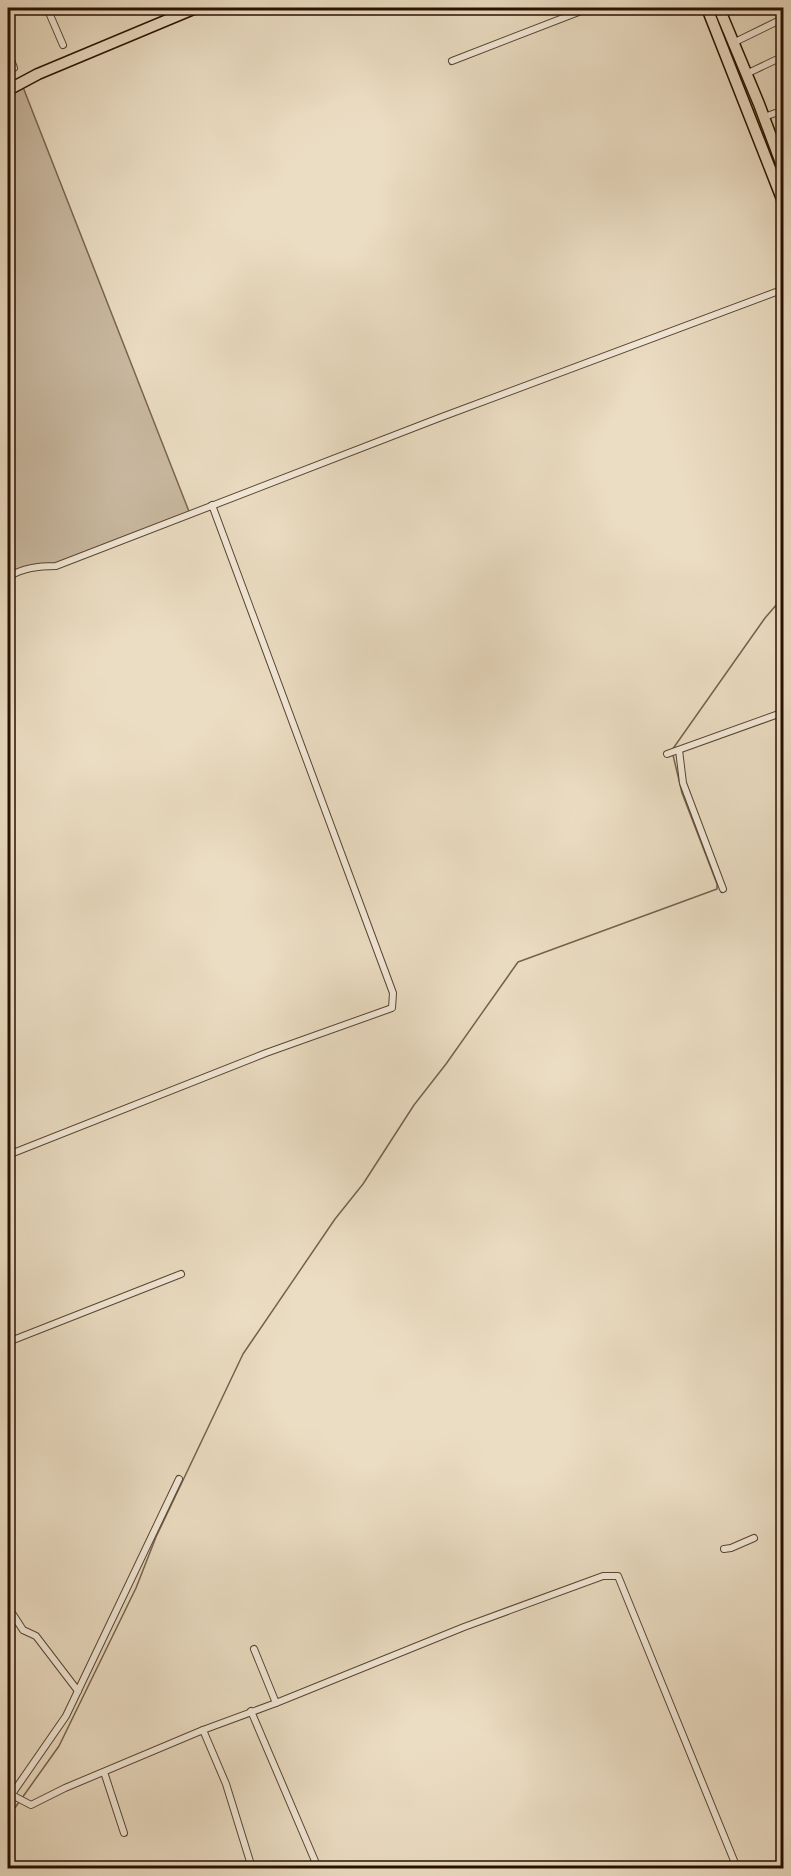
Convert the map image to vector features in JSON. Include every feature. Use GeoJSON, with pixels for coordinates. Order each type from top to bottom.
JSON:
{"type":"FeatureCollection","features":[{"type":"Feature","properties":{"kind":"highway"},"geometry":{"type":"LineString","coordinates":[[8,90],[38,74],[196,8]]}},
{"type":"Feature","properties":{"kind":"highway"},"geometry":{"type":"LineString","coordinates":[[707,8],[783,204]]}},
{"type":"Feature","properties":{"kind":"highway"},"geometry":{"type":"LineString","coordinates":[[719,8],[764,117],[783,171]]}},
{"type":"Feature","properties":{"kind":"street"},"geometry":{"type":"LineString","coordinates":[[47,8],[63,45]]}},
{"type":"Feature","properties":{"kind":"street"},"geometry":{"type":"LineString","coordinates":[[452,62],[589,8]]}},
{"type":"Feature","properties":{"kind":"street"},"geometry":{"type":"LineString","coordinates":[[733,43],[783,18]]}},
{"type":"Feature","properties":{"kind":"street"},"geometry":{"type":"LineString","coordinates":[[8,52],[14,68]]}},
{"type":"Feature","properties":{"kind":"street"},"geometry":{"type":"LineString","coordinates":[[746,75],[783,56]]}},
{"type":"Feature","properties":{"kind":"street"},"geometry":{"type":"LineString","coordinates":[[764,117],[783,110]]}},
{"type":"Feature","properties":{"kind":"street"},"geometry":{"type":"LineString","coordinates":[[8,578],[18,572],[36,567],[56,566],[783,289]]}},
{"type":"Feature","properties":{"kind":"street"},"geometry":{"type":"LineString","coordinates":[[8,1155],[266,1053],[392,1008],[393,993],[212,505]]}},
{"type":"Feature","properties":{"kind":"street"},"geometry":{"type":"LineString","coordinates":[[667,754],[783,712]]}},
{"type":"Feature","properties":{"kind":"street"},"geometry":{"type":"LineString","coordinates":[[679,750],[683,783],[723,890]]}},
{"type":"Feature","properties":{"kind":"street"},"geometry":{"type":"LineString","coordinates":[[8,1342],[181,1274]]}},
{"type":"Feature","properties":{"kind":"street"},"geometry":{"type":"LineString","coordinates":[[179,1479],[66,1716],[10,1793],[31,1805],[65,1788],[203,1730],[485,1619],[603,1576],[618,1576],[736,1869]]}},
{"type":"Feature","properties":{"kind":"street"},"geometry":{"type":"LineString","coordinates":[[724,1549],[754,1538]]}},
{"type":"Feature","properties":{"kind":"street"},"geometry":{"type":"LineString","coordinates":[[8,1602],[23,1630],[36,1636],[78,1691]]}},
{"type":"Feature","properties":{"kind":"street"},"geometry":{"type":"LineString","coordinates":[[254,1649],[276,1703]]}},
{"type":"Feature","properties":{"kind":"street"},"geometry":{"type":"LineString","coordinates":[[251,1711],[318,1869]]}},
{"type":"Feature","properties":{"kind":"street"},"geometry":{"type":"LineString","coordinates":[[203,1730],[226,1784],[252,1869]]}},
{"type":"Feature","properties":{"kind":"street"},"geometry":{"type":"LineString","coordinates":[[104,1772],[124,1833]]}},
{"type":"Feature","properties":{"kind":"shaded area"},"geometry":{"type":"Polygon","coordinates":[[[21,82],[190,514],[56,566],[36,567],[8,577],[8,90],[21,82]]]}},
{"type":"Feature","properties":{"kind":"waterway"},"geometry":{"type":"LineString","coordinates":[[672,750],[765,618],[784,596]]}},
{"type":"Feature","properties":{"kind":"waterway"},"geometry":{"type":"LineString","coordinates":[[22,1798],[59,1746],[136,1588],[156,1537],[243,1354],[335,1219],[363,1184],[414,1105],[518,962],[717,889],[682,793],[673,755]]}},
{"type":"Feature","properties":{"kind":"waterway"},"geometry":{"type":"LineString","coordinates":[[8,1818],[19,1802]]}}]}
